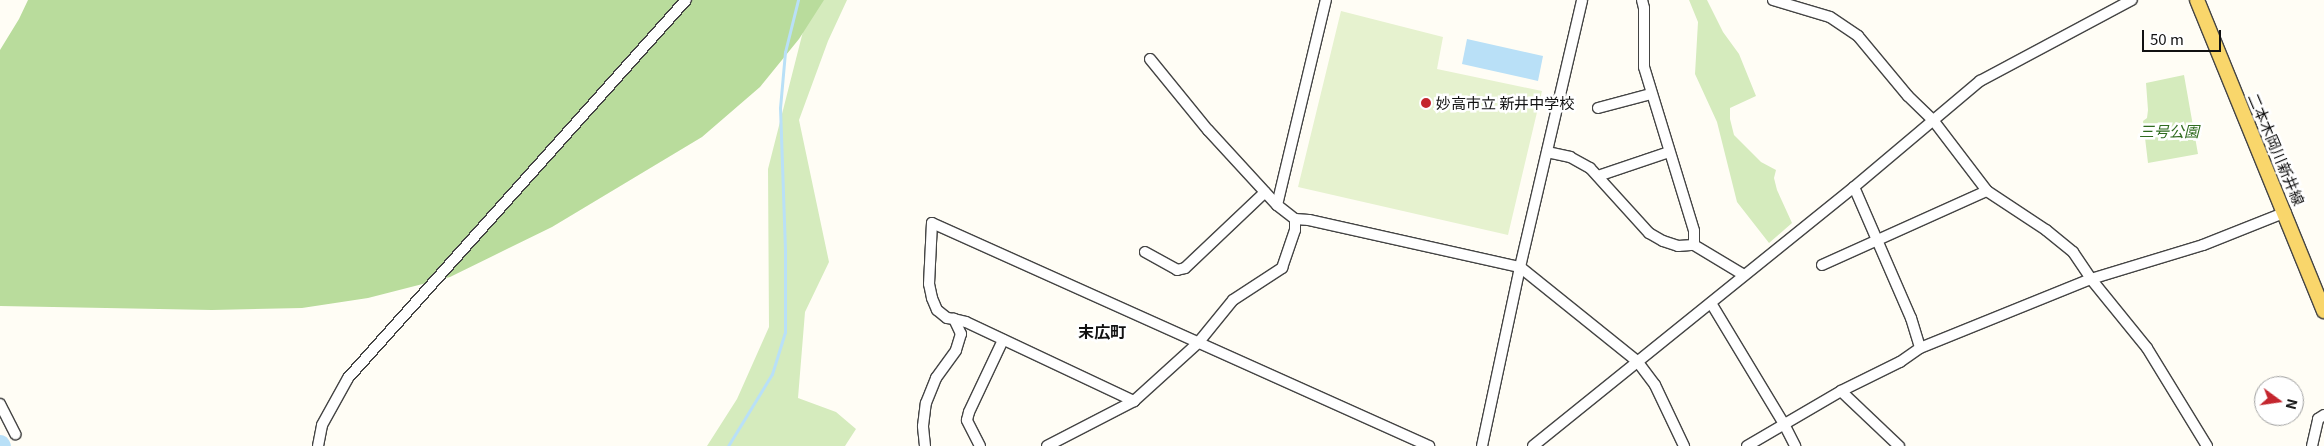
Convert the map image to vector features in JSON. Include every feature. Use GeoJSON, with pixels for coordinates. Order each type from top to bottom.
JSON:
{"type":"FeatureCollection","features":[{"type":"Feature","properties":{"kind":"main road","name":"二本木岡川新井線"},"geometry":{"type":"LineString","coordinates":[[2197,0],[2286,212],[2324,311]]}},
{"type":"Feature","properties":{"kind":"street"},"geometry":{"type":"LineString","coordinates":[[318,446],[322,424],[348,378],[686,0]]}},
{"type":"Feature","properties":{"kind":"street"},"geometry":{"type":"LineString","coordinates":[[1277,205],[1326,0]]}},
{"type":"Feature","properties":{"kind":"street"},"geometry":{"type":"LineString","coordinates":[[1482,446],[1520,267],[1582,0]]}},
{"type":"Feature","properties":{"kind":"street"},"geometry":{"type":"LineString","coordinates":[[1642,0],[1644,8],[1644,67],[1694,231],[1694,245]]}},
{"type":"Feature","properties":{"kind":"street"},"geometry":{"type":"LineString","coordinates":[[1773,0],[1830,17],[1853,32],[1908,96],[1933,120],[1987,191],[2046,230],[2073,252],[2147,348],[2206,446]]}},
{"type":"Feature","properties":{"kind":"street"},"geometry":{"type":"LineString","coordinates":[[1532,446],[1854,187],[1980,81],[2132,0]]}},
{"type":"Feature","properties":{"kind":"street"},"geometry":{"type":"LineString","coordinates":[[1150,59],[1208,130],[1277,205],[1295,220],[1309,220],[1520,267],[1637,361],[1656,386],[1684,446]]}},
{"type":"Feature","properties":{"kind":"street"},"geometry":{"type":"LineString","coordinates":[[1598,108],[1651,94]]}},
{"type":"Feature","properties":{"kind":"street"},"geometry":{"type":"LineString","coordinates":[[1547,152],[1570,158],[1590,168],[1636,222],[1649,233],[1663,241],[1678,246],[1694,245],[1744,275]]}},
{"type":"Feature","properties":{"kind":"street"},"geometry":{"type":"LineString","coordinates":[[1598,176],[1670,152]]}},
{"type":"Feature","properties":{"kind":"street"},"geometry":{"type":"LineString","coordinates":[[1854,187],[1911,318],[1920,348]]}},
{"type":"Feature","properties":{"kind":"street"},"geometry":{"type":"LineString","coordinates":[[1822,265],[1987,191]]}},
{"type":"Feature","properties":{"kind":"street"},"geometry":{"type":"LineString","coordinates":[[1145,252],[1177,270],[1185,268],[1265,192]]}},
{"type":"Feature","properties":{"kind":"street"},"geometry":{"type":"LineString","coordinates":[[1747,446],[1841,390],[1900,362],[1920,348],[2092,279],[2203,245],[2286,212]]}},
{"type":"Feature","properties":{"kind":"street"},"geometry":{"type":"LineString","coordinates":[[1047,446],[1134,402],[1198,343],[1233,300],[1282,268],[1295,230],[1295,220]]}},
{"type":"Feature","properties":{"kind":"street"},"geometry":{"type":"LineString","coordinates":[[1134,402],[966,322],[947,318],[937,310],[931,291],[932,223],[1429,446]]}},
{"type":"Feature","properties":{"kind":"street"},"geometry":{"type":"LineString","coordinates":[[1711,303],[1784,424],[1795,446]]}},
{"type":"Feature","properties":{"kind":"street"},"geometry":{"type":"LineString","coordinates":[[925,446],[923,426],[926,403],[936,378],[950,360],[960,341],[961,334],[954,318]]}},
{"type":"Feature","properties":{"kind":"street"},"geometry":{"type":"LineString","coordinates":[[980,446],[967,420],[1003,340]]}},
{"type":"Feature","properties":{"kind":"street"},"geometry":{"type":"LineString","coordinates":[[1841,390],[1899,446]]}},
{"type":"Feature","properties":{"kind":"street"},"geometry":{"type":"LineString","coordinates":[[0,404],[15,434]]}},
{"type":"Feature","properties":{"kind":"street"},"geometry":{"type":"LineString","coordinates":[[2312,446],[2318,419],[2324,415]]}},
{"type":"Feature","properties":{"kind":"green space"},"geometry":{"type":"Polygon","coordinates":[[[28,0],[824,0],[799,39],[760,87],[702,137],[552,227],[450,277],[368,298],[302,308],[212,310],[0,306],[0,50],[28,0]]]}},
{"type":"Feature","properties":{"kind":"green space"},"geometry":{"type":"Polygon","coordinates":[[[811,0],[847,0],[828,41],[799,120],[829,262],[805,312],[798,398],[836,412],[856,429],[845,446],[707,446],[737,399],[769,327],[768,169],[811,0]]]}},
{"type":"Feature","properties":{"kind":"green space"},"geometry":{"type":"Polygon","coordinates":[[[1689,0],[1707,0],[1723,32],[1739,54],[1756,96],[1730,108],[1730,119],[1734,135],[1761,162],[1776,170],[1774,178],[1777,190],[1792,223],[1769,243],[1737,202],[1717,122],[1695,74],[1698,22],[1689,0]]]}},
{"type":"Feature","properties":{"kind":"green space","name":"妙高市立 新井中学校"},"geometry":{"type":"Polygon","coordinates":[[[1341,11],[1443,37],[1437,69],[1542,91],[1508,235],[1298,187],[1341,11]]]}},
{"type":"Feature","properties":{"kind":"green space","name":"三号公園"},"geometry":{"type":"Polygon","coordinates":[[[2184,75],[2198,154],[2148,163],[2143,121],[2147,118],[2148,110],[2146,83],[2184,75]]]}},
{"type":"Feature","properties":{"kind":"water"},"geometry":{"type":"Polygon","coordinates":[[[1467,39],[1543,56],[1538,81],[1462,64],[1467,39]]]}},
{"type":"Feature","properties":{"kind":"waterway"},"geometry":{"type":"LineString","coordinates":[[728,446],[772,374],[785,332],[785,250],[780,108],[785,52],[798,0]]}},
{"type":"Feature","properties":{"kind":"place","name":"妙高市立 新井中学校"},"geometry":{"type":"Point","coordinates":[1426,103]}},
{"type":"Feature","properties":{"kind":"district","name":"末広町"},"geometry":{"type":"Point","coordinates":[1102,331]}}]}
